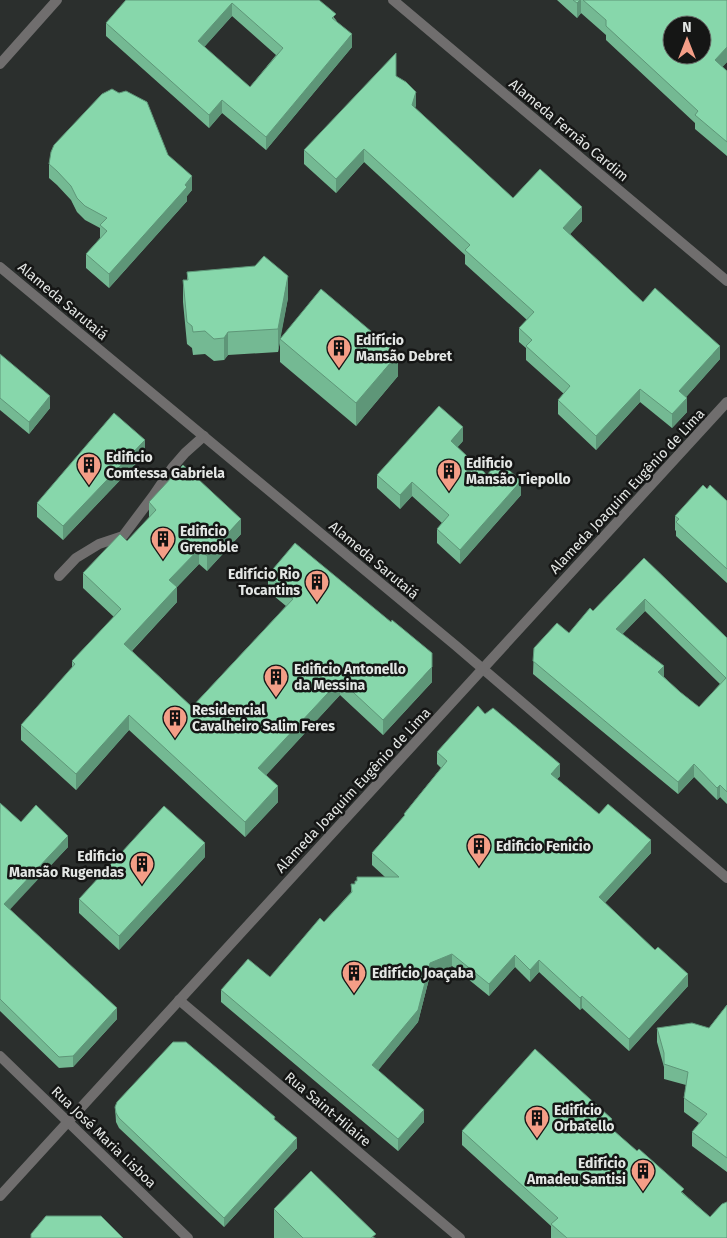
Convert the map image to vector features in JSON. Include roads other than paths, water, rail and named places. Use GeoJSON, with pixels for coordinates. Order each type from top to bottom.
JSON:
{"type":"FeatureCollection","features":[{"type":"Feature","properties":{"kind":"street"},"geometry":{"type":"LineString","coordinates":[[0,64],[57,0]]}},
{"type":"Feature","properties":{"kind":"street","name":"Alameda Fernão Cardim"},"geometry":{"type":"LineString","coordinates":[[392,0],[727,281]]}},
{"type":"Feature","properties":{"kind":"street","name":"Alameda Sarutaiá"},"geometry":{"type":"LineString","coordinates":[[0,267],[483,668],[727,878]]}},
{"type":"Feature","properties":{"kind":"street","name":"Alameda Joaquim Eugênio de Lima"},"geometry":{"type":"LineString","coordinates":[[0,1196],[727,402]]}},
{"type":"Feature","properties":{"kind":"street"},"geometry":{"type":"LineString","coordinates":[[59,576],[76,558],[99,544],[123,536],[172,468],[204,436]]}},
{"type":"Feature","properties":{"kind":"street","name":"Rua Saint-Hilaire"},"geometry":{"type":"LineString","coordinates":[[179,1000],[460,1238]]}},
{"type":"Feature","properties":{"kind":"street","name":"Rua José Maria Lisboa"},"geometry":{"type":"LineString","coordinates":[[0,1056],[188,1238]]}},
{"type":"Feature","properties":{"kind":"place","name":"Edifício Mansão Debret"},"geometry":{"type":"Point","coordinates":[339,369]}},
{"type":"Feature","properties":{"kind":"place","name":"Edificio Comtessa Gabriela"},"geometry":{"type":"Point","coordinates":[89,486]}},
{"type":"Feature","properties":{"kind":"place","name":"Edificio Mansão Tiepollo"},"geometry":{"type":"Point","coordinates":[449,492]}},
{"type":"Feature","properties":{"kind":"place","name":"Edificio Grenoble"},"geometry":{"type":"Point","coordinates":[163,560]}},
{"type":"Feature","properties":{"kind":"place","name":"Edifício Rio Tocantins"},"geometry":{"type":"Point","coordinates":[317,603]}},
{"type":"Feature","properties":{"kind":"place","name":"Edificio Antonello da Messina"},"geometry":{"type":"Point","coordinates":[276,698]}},
{"type":"Feature","properties":{"kind":"place","name":"Residencial Cavalheiro Salim Feres"},"geometry":{"type":"Point","coordinates":[175,739]}},
{"type":"Feature","properties":{"kind":"place","name":"Edificio Fenicio"},"geometry":{"type":"Point","coordinates":[479,867]}},
{"type":"Feature","properties":{"kind":"place","name":"Edificio Mansão Rugendas"},"geometry":{"type":"Point","coordinates":[142,885]}},
{"type":"Feature","properties":{"kind":"place","name":"Edifício Joaçaba"},"geometry":{"type":"Point","coordinates":[354,994]}},
{"type":"Feature","properties":{"kind":"place","name":"Edifício Orbatello"},"geometry":{"type":"Point","coordinates":[537,1139]}},
{"type":"Feature","properties":{"kind":"place","name":"Edifício Amadeu Santisi"},"geometry":{"type":"Point","coordinates":[643,1192]}}]}
